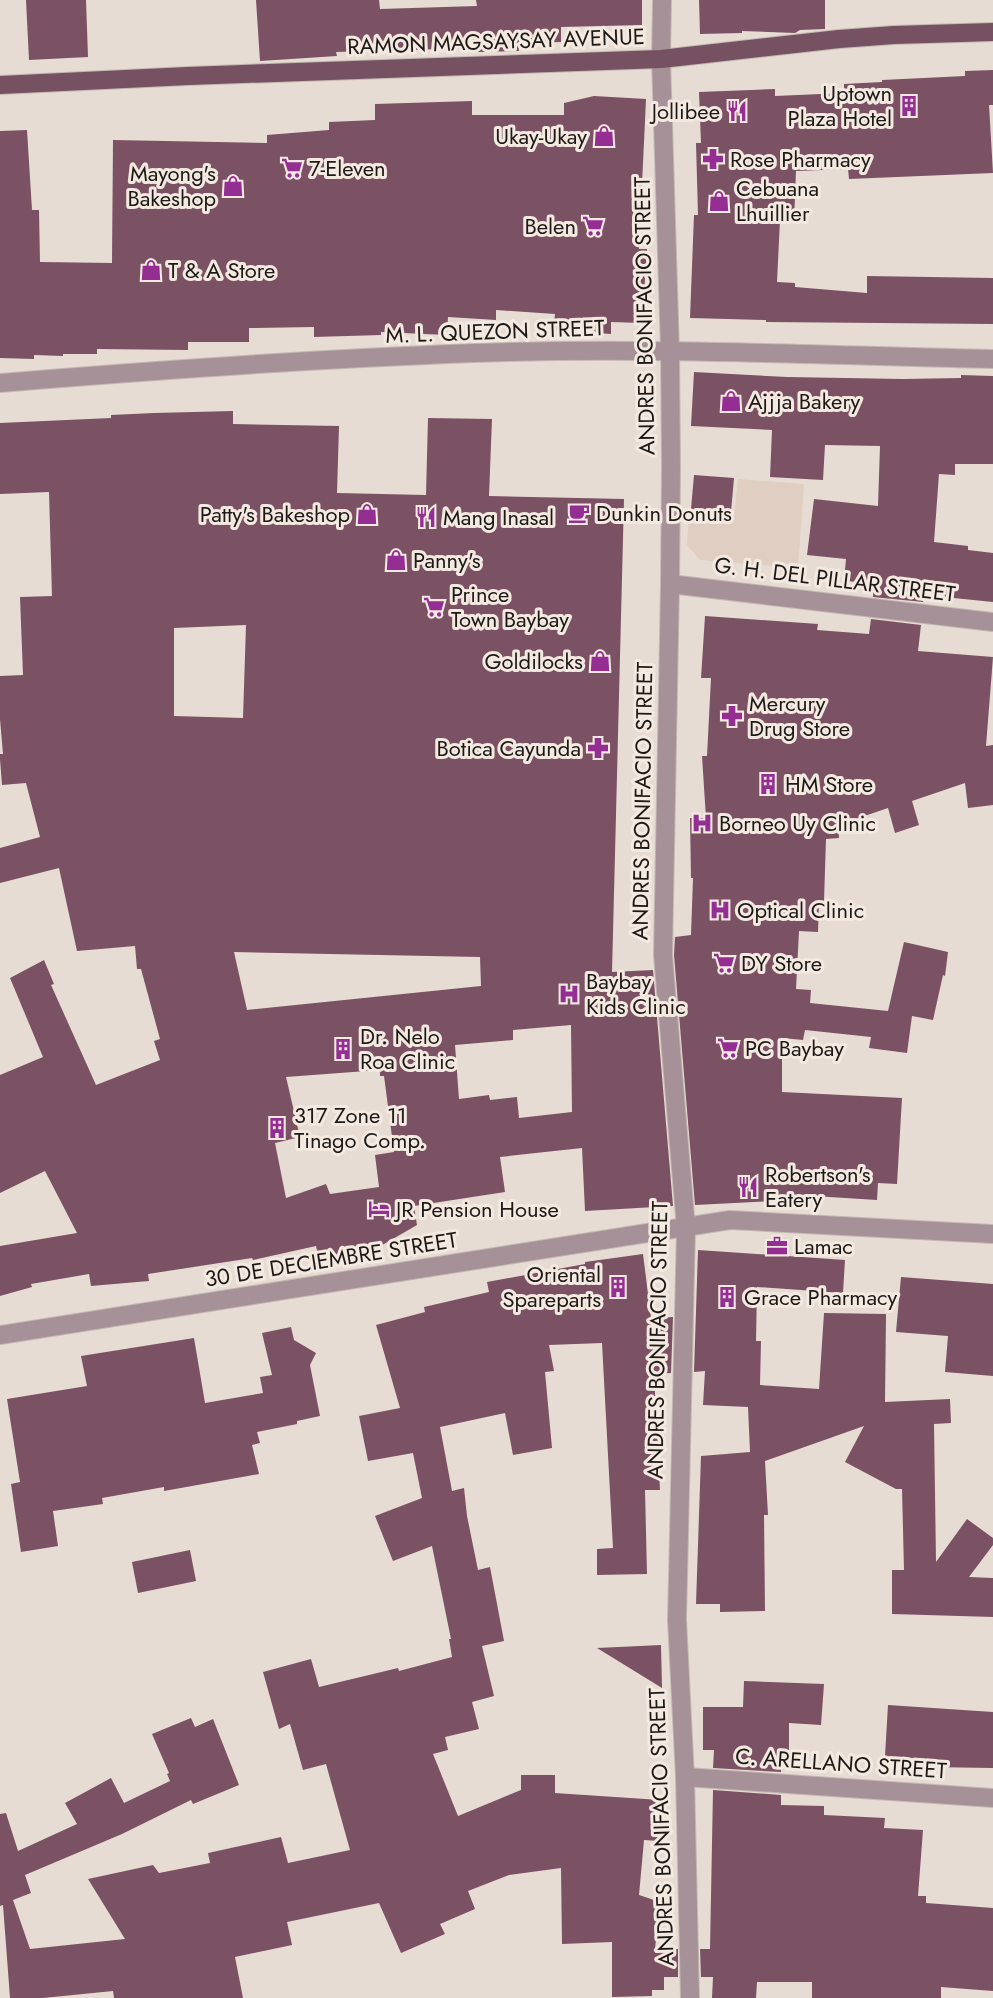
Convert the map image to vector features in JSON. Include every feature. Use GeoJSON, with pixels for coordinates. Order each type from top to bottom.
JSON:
{"type":"FeatureCollection","features":[{"type":"Feature","properties":{"kind":"main road","name":"RAMON MAGSAYSAY AVENUE"},"geometry":{"type":"LineString","coordinates":[[0,85],[661,59],[839,39],[993,32]]}},
{"type":"Feature","properties":{"kind":"street","name":"ANDRES BONIFACIO STREET"},"geometry":{"type":"LineString","coordinates":[[662,0],[661,59],[670,351],[670,584],[663,955],[686,1228],[677,1620],[685,1777],[690,1998]]}},
{"type":"Feature","properties":{"kind":"street","name":"M. L. QUEZON STREET"},"geometry":{"type":"LineString","coordinates":[[0,383],[162,370],[475,353],[670,351],[993,359]]}},
{"type":"Feature","properties":{"kind":"street","name":"G. H. DEL PILLAR STREET"},"geometry":{"type":"LineString","coordinates":[[670,584],[993,622]]}},
{"type":"Feature","properties":{"kind":"street","name":"30 DE DECIEMBRE STREET"},"geometry":{"type":"LineString","coordinates":[[0,1335],[730,1220],[993,1234]]}},
{"type":"Feature","properties":{"kind":"street","name":"C. ARELLANO STREET"},"geometry":{"type":"LineString","coordinates":[[685,1777],[993,1798]]}},
{"type":"Feature","properties":{"kind":"shaded area"},"geometry":{"type":"Polygon","coordinates":[[[738,479],[804,484],[798,568],[700,560],[687,545],[689,513],[734,517],[738,479]]]}},
{"type":"Feature","properties":{"kind":"building"},"geometry":{"type":"Polygon","coordinates":[[[26,0],[86,0],[88,57],[29,60],[26,0]]]}},
{"type":"Feature","properties":{"kind":"building"},"geometry":{"type":"Polygon","coordinates":[[[256,0],[379,0],[380,9],[477,6],[476,0],[642,0],[642,25],[561,27],[561,42],[518,43],[519,51],[478,52],[478,48],[336,52],[337,56],[260,61],[256,0]]]}},
{"type":"Feature","properties":{"kind":"building"},"geometry":{"type":"Polygon","coordinates":[[[699,0],[825,0],[825,29],[800,30],[795,33],[742,31],[742,33],[700,34],[699,0]]]}},
{"type":"Feature","properties":{"kind":"building"},"geometry":{"type":"Polygon","coordinates":[[[993,70],[993,105],[989,105],[993,173],[849,179],[848,169],[796,171],[794,221],[780,220],[777,282],[795,283],[795,287],[867,293],[867,276],[993,278],[993,324],[766,322],[766,320],[690,318],[694,215],[698,215],[696,143],[701,143],[699,92],[775,89],[775,96],[844,93],[844,84],[965,76],[965,71],[993,70]]]}},
{"type":"Feature","properties":{"kind":"building"},"geometry":{"type":"Polygon","coordinates":[[[594,96],[646,99],[639,249],[647,249],[642,323],[611,322],[611,334],[553,330],[555,314],[496,310],[496,320],[448,317],[447,335],[381,332],[381,335],[314,337],[314,327],[249,328],[249,342],[188,342],[188,350],[97,349],[97,354],[34,355],[34,359],[0,358],[0,131],[27,130],[32,210],[39,210],[40,262],[112,263],[113,140],[267,143],[267,135],[329,130],[329,122],[375,120],[375,104],[472,101],[472,115],[564,115],[564,103],[594,96]]]}},
{"type":"Feature","properties":{"kind":"building"},"geometry":{"type":"Polygon","coordinates":[[[694,372],[787,377],[903,379],[961,378],[961,375],[993,376],[993,464],[955,464],[955,475],[939,474],[934,542],[968,546],[968,550],[993,553],[993,602],[924,595],[923,602],[873,597],[874,583],[844,581],[846,559],[807,555],[814,499],[878,506],[880,446],[825,445],[823,480],[770,477],[772,430],[691,426],[694,372]]]}},
{"type":"Feature","properties":{"kind":"building"},"geometry":{"type":"Polygon","coordinates":[[[233,411],[233,424],[339,426],[337,493],[426,495],[428,418],[492,419],[489,496],[624,499],[612,972],[653,970],[673,1206],[585,1211],[582,1148],[500,1157],[505,1192],[414,1206],[417,1225],[365,1255],[320,1264],[316,1246],[253,1260],[252,1258],[148,1274],[149,1281],[91,1286],[89,1274],[31,1284],[32,1287],[0,1296],[0,1246],[77,1233],[45,1171],[0,1193],[0,1075],[43,1057],[10,978],[44,960],[54,984],[51,985],[96,1085],[160,1060],[154,1041],[160,1039],[141,969],[137,969],[135,946],[77,951],[59,868],[0,883],[0,848],[40,837],[26,783],[2,785],[0,676],[23,675],[20,597],[52,596],[49,492],[0,494],[0,423],[111,418],[111,415],[233,411]],[[246,625],[174,628],[174,716],[243,718],[246,625]],[[234,952],[247,1010],[481,986],[480,957],[234,952]],[[571,1025],[513,1030],[513,1040],[455,1045],[459,1099],[489,1095],[490,1100],[517,1097],[519,1118],[572,1112],[571,1025]],[[380,1070],[286,1077],[300,1137],[275,1143],[286,1198],[326,1184],[330,1194],[379,1187],[375,1155],[394,1152],[384,1076],[380,1076],[380,1070]]]}},
{"type":"Feature","properties":{"kind":"building"},"geometry":{"type":"Polygon","coordinates":[[[694,475],[734,478],[731,512],[691,509],[694,475]]]}},
{"type":"Feature","properties":{"kind":"building"},"geometry":{"type":"Polygon","coordinates":[[[705,616],[818,624],[817,630],[869,634],[871,619],[921,625],[918,651],[993,657],[986,746],[993,745],[993,805],[968,808],[965,783],[912,801],[919,825],[895,833],[888,808],[838,825],[839,838],[826,839],[824,901],[819,901],[818,932],[799,931],[796,989],[811,990],[810,1003],[888,1011],[904,942],[948,952],[945,976],[943,975],[933,1020],[912,1016],[907,1053],[869,1048],[871,1037],[805,1030],[803,1040],[782,1038],[782,1092],[902,1098],[897,1184],[878,1183],[877,1200],[797,1195],[796,1200],[695,1205],[674,955],[675,937],[691,935],[693,878],[691,878],[690,818],[706,818],[702,756],[707,756],[711,678],[701,678],[705,616]]]}},
{"type":"Feature","properties":{"kind":"building"},"geometry":{"type":"Polygon","coordinates":[[[698,1250],[845,1260],[843,1293],[757,1287],[756,1341],[761,1341],[760,1385],[819,1389],[824,1313],[886,1314],[885,1402],[950,1399],[951,1423],[934,1424],[936,1562],[967,1519],[993,1538],[993,1545],[969,1577],[993,1578],[993,1617],[892,1614],[892,1570],[904,1570],[902,1489],[896,1489],[845,1462],[864,1426],[765,1461],[768,1515],[764,1515],[765,1611],[720,1612],[720,1604],[696,1604],[701,1456],[750,1452],[748,1407],[703,1405],[705,1371],[694,1372],[698,1250]]]}},
{"type":"Feature","properties":{"kind":"building"},"geometry":{"type":"Polygon","coordinates":[[[643,1254],[651,1318],[673,1317],[671,1373],[654,1374],[660,1490],[645,1490],[647,1574],[597,1575],[597,1549],[613,1548],[602,1343],[549,1345],[554,1371],[545,1372],[552,1448],[513,1455],[505,1413],[440,1427],[452,1491],[464,1488],[478,1570],[490,1567],[504,1641],[482,1646],[494,1696],[472,1702],[479,1729],[445,1737],[448,1750],[433,1754],[458,1816],[521,1790],[521,1775],[555,1775],[555,1793],[660,1800],[659,1804],[662,1804],[659,1841],[644,1840],[639,1895],[660,1902],[655,1949],[678,1949],[678,1977],[664,1977],[664,1990],[652,1990],[652,1996],[612,1997],[612,1942],[562,1944],[561,1868],[509,1875],[468,1891],[475,1909],[440,1924],[445,1934],[401,1953],[379,1903],[287,1922],[292,1945],[235,1957],[243,1998],[114,1998],[113,1991],[43,1998],[10,1998],[3,1905],[0,1906],[0,1814],[6,1813],[18,1851],[77,1824],[65,1803],[111,1778],[124,1803],[170,1781],[167,1774],[169,1773],[152,1734],[191,1718],[195,1727],[213,1719],[239,1785],[193,1804],[191,1800],[122,1834],[25,1875],[31,1893],[13,1900],[30,1949],[125,1939],[88,1879],[153,1865],[159,1873],[210,1863],[208,1853],[281,1837],[288,1863],[350,1850],[326,1764],[303,1770],[290,1724],[279,1729],[263,1672],[311,1659],[319,1687],[398,1668],[399,1671],[452,1657],[449,1639],[451,1639],[432,1546],[393,1561],[375,1516],[422,1498],[413,1453],[368,1461],[359,1416],[400,1408],[376,1325],[425,1312],[424,1307],[489,1292],[487,1282],[585,1264],[585,1262],[643,1254]]]}},
{"type":"Feature","properties":{"kind":"building"},"geometry":{"type":"Polygon","coordinates":[[[901,1277],[993,1284],[993,1376],[945,1372],[948,1336],[896,1332],[901,1277]]]}},
{"type":"Feature","properties":{"kind":"building"},"geometry":{"type":"Polygon","coordinates":[[[291,1327],[294,1340],[316,1353],[310,1365],[320,1416],[297,1421],[297,1424],[257,1432],[260,1443],[252,1445],[259,1474],[164,1491],[164,1487],[102,1498],[103,1504],[53,1511],[58,1546],[21,1552],[11,1484],[20,1482],[7,1399],[87,1386],[81,1356],[194,1338],[205,1403],[263,1393],[260,1377],[272,1375],[262,1333],[291,1327]]]}},
{"type":"Feature","properties":{"kind":"building"},"geometry":{"type":"Polygon","coordinates":[[[190,1550],[196,1581],[138,1593],[132,1562],[190,1550]]]}},
{"type":"Feature","properties":{"kind":"building"},"geometry":{"type":"Polygon","coordinates":[[[661,1645],[662,1688],[597,1648],[661,1645]]]}},
{"type":"Feature","properties":{"kind":"building"},"geometry":{"type":"Polygon","coordinates":[[[744,1681],[824,1684],[821,1725],[789,1723],[789,1750],[782,1750],[781,1772],[713,1768],[714,1750],[703,1750],[703,1707],[743,1707],[744,1681]]]}},
{"type":"Feature","properties":{"kind":"building"},"geometry":{"type":"Polygon","coordinates":[[[888,1705],[993,1712],[993,1768],[928,1767],[928,1759],[885,1756],[888,1705]]]}},
{"type":"Feature","properties":{"kind":"building"},"geometry":{"type":"Polygon","coordinates":[[[713,1790],[781,1795],[781,1805],[824,1806],[824,1815],[885,1818],[884,1828],[923,1830],[918,1896],[926,1896],[926,1903],[993,1908],[993,1991],[941,1987],[941,1998],[812,1998],[812,1982],[757,1982],[756,1998],[712,1998],[713,1977],[701,1977],[700,1949],[710,1949],[713,1790]]]}},
{"type":"Feature","properties":{"kind":"place","name":"Uptown Plaza Hotel"},"geometry":{"type":"Point","coordinates":[909,106]}},
{"type":"Feature","properties":{"kind":"place","name":"Jollibee"},"geometry":{"type":"Point","coordinates":[737,111]}},
{"type":"Feature","properties":{"kind":"place","name":"Ukay-Ukay"},"geometry":{"type":"Point","coordinates":[604,136]}},
{"type":"Feature","properties":{"kind":"place","name":"Rose Pharmacy"},"geometry":{"type":"Point","coordinates":[713,159]}},
{"type":"Feature","properties":{"kind":"place","name":"7-Eleven"},"geometry":{"type":"Point","coordinates":[292,168]}},
{"type":"Feature","properties":{"kind":"place","name":"Mayong's Bakeshop"},"geometry":{"type":"Point","coordinates":[233,186]}},
{"type":"Feature","properties":{"kind":"place","name":"Cebuana Lhuillier"},"geometry":{"type":"Point","coordinates":[719,201]}},
{"type":"Feature","properties":{"kind":"place","name":"Belen"},"geometry":{"type":"Point","coordinates":[593,226]}},
{"type":"Feature","properties":{"kind":"place","name":"T & A Store"},"geometry":{"type":"Point","coordinates":[151,270]}},
{"type":"Feature","properties":{"kind":"place","name":"Ajjja Bakery"},"geometry":{"type":"Point","coordinates":[731,401]}},
{"type":"Feature","properties":{"kind":"place","name":"Dunkin Donuts"},"geometry":{"type":"Point","coordinates":[579,513]}},
{"type":"Feature","properties":{"kind":"place","name":"Patty's Bakeshop"},"geometry":{"type":"Point","coordinates":[367,514]}},
{"type":"Feature","properties":{"kind":"place","name":"Mang Inasal"},"geometry":{"type":"Point","coordinates":[426,517]}},
{"type":"Feature","properties":{"kind":"place","name":"Panny's"},"geometry":{"type":"Point","coordinates":[396,560]}},
{"type":"Feature","properties":{"kind":"place","name":"Prince Town Baybay"},"geometry":{"type":"Point","coordinates":[434,607]}},
{"type":"Feature","properties":{"kind":"place","name":"Goldilocks"},"geometry":{"type":"Point","coordinates":[600,661]}},
{"type":"Feature","properties":{"kind":"place","name":"Mercury Drug Store"},"geometry":{"type":"Point","coordinates":[732,716]}},
{"type":"Feature","properties":{"kind":"place","name":"Botica Cayunda"},"geometry":{"type":"Point","coordinates":[598,748]}},
{"type":"Feature","properties":{"kind":"place","name":"HM Store"},"geometry":{"type":"Point","coordinates":[768,784]}},
{"type":"Feature","properties":{"kind":"place","name":"Borneo Uy Clinic"},"geometry":{"type":"Point","coordinates":[702,823]}},
{"type":"Feature","properties":{"kind":"place","name":"Optical Clinic"},"geometry":{"type":"Point","coordinates":[720,910]}},
{"type":"Feature","properties":{"kind":"place","name":"DY Store"},"geometry":{"type":"Point","coordinates":[724,963]}},
{"type":"Feature","properties":{"kind":"place","name":"Baybay Kids Clinic"},"geometry":{"type":"Point","coordinates":[569,994]}},
{"type":"Feature","properties":{"kind":"place","name":"PC Baybay"},"geometry":{"type":"Point","coordinates":[728,1048]}},
{"type":"Feature","properties":{"kind":"place","name":"Dr. Nelo Roa Clinic"},"geometry":{"type":"Point","coordinates":[343,1049]}},
{"type":"Feature","properties":{"kind":"place","name":"317 Zone 11 Tinago Comp."},"geometry":{"type":"Point","coordinates":[277,1128]}},
{"type":"Feature","properties":{"kind":"place","name":"Robertson's Eatery"},"geometry":{"type":"Point","coordinates":[748,1187]}},
{"type":"Feature","properties":{"kind":"place","name":"JR Pension House"},"geometry":{"type":"Point","coordinates":[379,1209]}},
{"type":"Feature","properties":{"kind":"place","name":"Lamac"},"geometry":{"type":"Point","coordinates":[777,1246]}},
{"type":"Feature","properties":{"kind":"place","name":"Oriental Spareparts"},"geometry":{"type":"Point","coordinates":[618,1287]}},
{"type":"Feature","properties":{"kind":"place","name":"Grace Pharmacy"},"geometry":{"type":"Point","coordinates":[727,1297]}}]}
